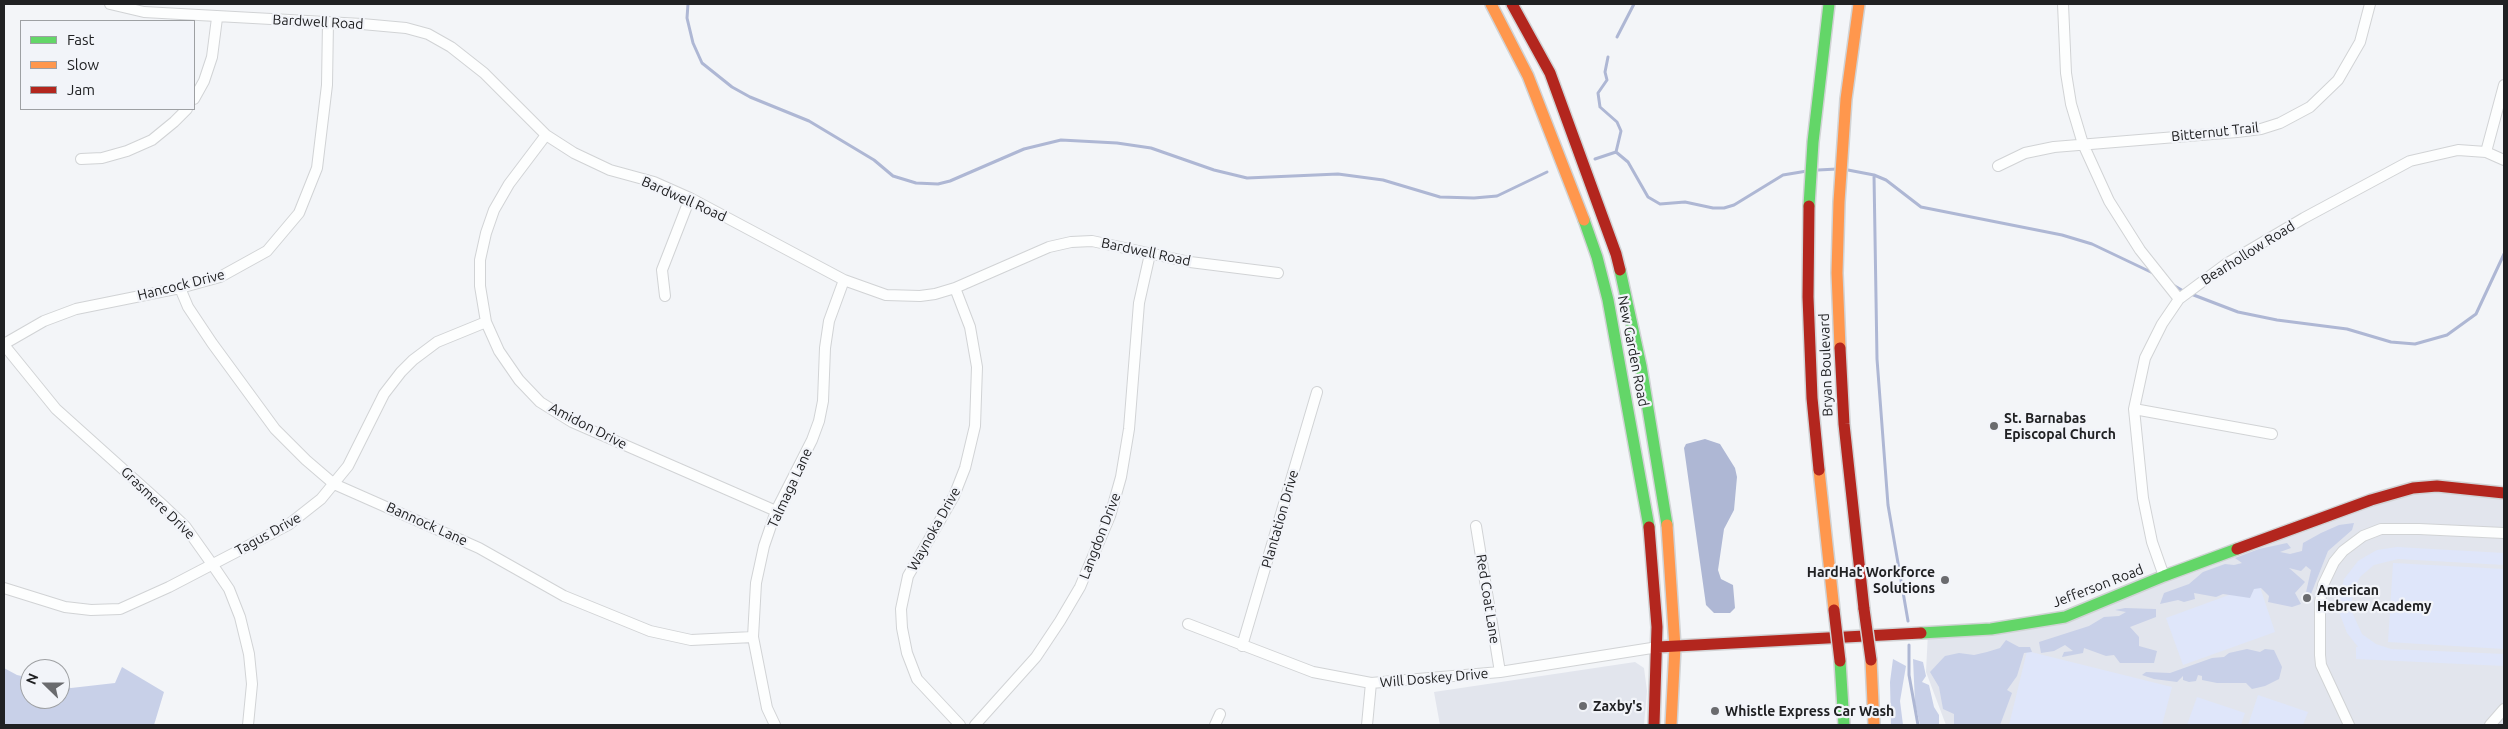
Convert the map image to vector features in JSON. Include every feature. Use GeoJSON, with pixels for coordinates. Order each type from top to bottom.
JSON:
{"type":"FeatureCollection","features":[{"type":"Feature","properties":{"kind":"main road","name":"New Garden Road"},"geometry":{"type":"LineString","coordinates":[[1491,4],[1532,85],[1597,257],[1608,300],[1628,402],[1650,533],[1658,647],[1654,725]]}},
{"type":"Feature","properties":{"kind":"main road","name":"New Garden Road"},"geometry":{"type":"LineString","coordinates":[[1512,4],[1550,73],[1564,108],[1616,254],[1641,366],[1657,456],[1670,548],[1675,647],[1671,725]]}},
{"type":"Feature","properties":{"kind":"main road","name":"Bryan Boulevard"},"geometry":{"type":"LineString","coordinates":[[1829,4],[1813,142],[1808,233],[1808,297],[1814,416],[1840,662],[1844,722]]}},
{"type":"Feature","properties":{"kind":"main road","name":"Bryan Boulevard"},"geometry":{"type":"LineString","coordinates":[[1859,4],[1846,99],[1838,202],[1837,274],[1844,424],[1871,660],[1874,725]]}},
{"type":"Feature","properties":{"kind":"main road"},"geometry":{"type":"LineString","coordinates":[[1505,29],[1514,35],[1529,61],[1534,60],[1540,55]]}},
{"type":"Feature","properties":{"kind":"main road"},"geometry":{"type":"LineString","coordinates":[[1628,402],[1634,401],[1639,404],[1645,432],[1657,456]]}},
{"type":"Feature","properties":{"kind":"main road","name":"Jefferson Road"},"geometry":{"type":"LineString","coordinates":[[1658,647],[2021,625],[2065,617],[2164,576],[2371,500],[2413,488],[2437,486],[2504,492]]}},
{"type":"Feature","properties":{"kind":"street","name":"Bardwell Road"},"geometry":{"type":"LineString","coordinates":[[110,4],[144,12],[217,18],[328,22],[406,28],[428,34],[451,47],[484,73],[546,135],[574,153],[610,170],[654,182],[690,198],[844,280],[886,295],[920,296],[956,288],[1050,247],[1071,242],[1092,241],[1190,262],[1278,274]]}},
{"type":"Feature","properties":{"kind":"street"},"geometry":{"type":"LineString","coordinates":[[2063,4],[2066,73],[2071,104],[2083,144],[2109,201],[2140,250],[2180,300]]}},
{"type":"Feature","properties":{"kind":"street","name":"Bitternut Trail"},"geometry":{"type":"LineString","coordinates":[[1998,166],[2026,153],[2083,144],[2260,129],[2297,115],[2324,94],[2349,64],[2360,42],[2370,4]]}},
{"type":"Feature","properties":{"kind":"street"},"geometry":{"type":"LineString","coordinates":[[195,97],[204,81],[212,58],[217,18]]}},
{"type":"Feature","properties":{"kind":"street","name":"Hancock Drive"},"geometry":{"type":"LineString","coordinates":[[4,344],[44,321],[76,309],[220,278],[252,262],[279,238],[299,213],[311,188],[322,139],[327,85],[328,22]]}},
{"type":"Feature","properties":{"kind":"street"},"geometry":{"type":"LineString","coordinates":[[2486,152],[2504,85]]}},
{"type":"Feature","properties":{"kind":"street"},"geometry":{"type":"LineString","coordinates":[[81,159],[102,158],[128,151],[152,140],[186,110]]}},
{"type":"Feature","properties":{"kind":"street","name":"Amidon Drive"},"geometry":{"type":"LineString","coordinates":[[546,135],[509,184],[494,210],[486,233],[480,260],[480,286],[486,322],[499,351],[520,380],[540,402],[572,422],[776,511]]}},
{"type":"Feature","properties":{"kind":"street","name":"Bearhollow Road"},"geometry":{"type":"LineString","coordinates":[[2164,576],[2152,542],[2143,498],[2134,409],[2145,358],[2162,324],[2180,300],[2226,264],[2304,218],[2410,161],[2458,150],[2486,152],[2504,160]]}},
{"type":"Feature","properties":{"kind":"street"},"geometry":{"type":"LineString","coordinates":[[665,296],[662,270],[690,198]]}},
{"type":"Feature","properties":{"kind":"street","name":"Langdon Drive"},"geometry":{"type":"LineString","coordinates":[[975,725],[1036,657],[1060,621],[1080,587],[1110,516],[1121,477],[1129,429],[1139,303],[1150,254]]}},
{"type":"Feature","properties":{"kind":"street","name":"Talmaga Lane"},"geometry":{"type":"LineString","coordinates":[[775,725],[768,708],[753,637],[756,583],[764,546],[776,511],[812,440],[819,421],[829,321],[844,280]]}},
{"type":"Feature","properties":{"kind":"street","name":"Bannock Lane"},"geometry":{"type":"LineString","coordinates":[[180,288],[188,307],[212,344],[275,429],[306,460],[334,484],[498,557],[564,596],[650,631],[691,640],[753,637]]}},
{"type":"Feature","properties":{"kind":"street","name":"Waynoka Drive"},"geometry":{"type":"LineString","coordinates":[[956,288],[970,327],[977,367],[975,426],[965,468],[954,496],[908,576],[901,608],[902,628],[907,653],[917,678],[960,725]]}},
{"type":"Feature","properties":{"kind":"street","name":"Tagus Drive"},"geometry":{"type":"LineString","coordinates":[[4,588],[65,607],[91,610],[120,609],[169,587],[288,524],[306,513],[334,484],[348,466],[384,394],[413,360],[437,342],[486,322]]}},
{"type":"Feature","properties":{"kind":"street","name":"Grasmere Drive"},"geometry":{"type":"LineString","coordinates":[[4,344],[56,409],[172,513],[185,526],[212,564],[228,589],[240,617],[249,654],[252,684],[248,725]]}},
{"type":"Feature","properties":{"kind":"street","name":"Plantation Drive"},"geometry":{"type":"LineString","coordinates":[[1242,646],[1317,392]]}},
{"type":"Feature","properties":{"kind":"street"},"geometry":{"type":"LineString","coordinates":[[2134,409],[2272,434]]}},
{"type":"Feature","properties":{"kind":"street","name":"Red Coat Lane"},"geometry":{"type":"LineString","coordinates":[[1476,526],[1500,672]]}},
{"type":"Feature","properties":{"kind":"street"},"geometry":{"type":"LineString","coordinates":[[2349,725],[2321,665],[2320,655],[2320,602],[2323,585],[2334,562],[2343,551],[2363,536],[2381,529],[2504,533]]}},
{"type":"Feature","properties":{"kind":"street","name":"Will Doskey Drive"},"geometry":{"type":"LineString","coordinates":[[1188,624],[1314,672],[1371,684],[1500,672],[1658,647]]}},
{"type":"Feature","properties":{"kind":"street"},"geometry":{"type":"LineString","coordinates":[[1367,725],[1371,684]]}},
{"type":"Feature","properties":{"kind":"street"},"geometry":{"type":"LineString","coordinates":[[2490,725],[2504,709]]}},
{"type":"Feature","properties":{"kind":"street"},"geometry":{"type":"LineString","coordinates":[[1215,725],[1220,714]]}},
{"type":"Feature","properties":{"kind":"shaded area"},"geometry":{"type":"Polygon","coordinates":[[[1705,439],[1720,444],[1735,468],[1737,477],[1734,510],[1724,529],[1718,570],[1721,579],[1733,585],[1735,608],[1730,613],[1714,613],[1706,605],[1684,448],[1686,444],[1705,439]]]}},
{"type":"Feature","properties":{"kind":"shaded area","name":"American Hebrew Academy"},"geometry":{"type":"Polygon","coordinates":[[[2413,488],[2504,493],[2504,725],[1946,725],[1926,672],[1928,632],[2065,617],[2413,488]]]}},
{"type":"Feature","properties":{"kind":"shaded area"},"geometry":{"type":"Polygon","coordinates":[[[2354,523],[2352,530],[2328,551],[2309,599],[2305,597],[2311,570],[2306,566],[2301,571],[2289,568],[2305,582],[2295,593],[2301,604],[2292,607],[2268,602],[2269,596],[2261,588],[2254,589],[2250,598],[2223,594],[2216,597],[2194,593],[2195,599],[2160,604],[2164,593],[2189,584],[2203,572],[2225,564],[2234,565],[2242,563],[2235,558],[2259,549],[2287,543],[2291,548],[2280,552],[2290,554],[2302,551],[2303,543],[2321,533],[2339,525],[2354,523]]]}},
{"type":"Feature","properties":{"kind":"shaded area"},"geometry":{"type":"Polygon","coordinates":[[[2397,547],[2504,553],[2504,565],[2398,559],[2374,565],[2360,577],[2353,592],[2351,610],[2362,634],[2376,644],[2391,649],[2504,654],[2504,666],[2356,659],[2356,647],[2358,647],[2347,633],[2339,612],[2339,601],[2344,579],[2358,561],[2377,550],[2397,547]]]}},
{"type":"Feature","properties":{"kind":"shaded area"},"geometry":{"type":"Polygon","coordinates":[[[2393,563],[2504,569],[2504,649],[2388,642],[2393,563]]]}},
{"type":"Feature","properties":{"kind":"shaded area"},"geometry":{"type":"Polygon","coordinates":[[[2259,584],[2275,632],[2183,665],[2166,618],[2259,584]]]}},
{"type":"Feature","properties":{"kind":"shaded area"},"geometry":{"type":"Polygon","coordinates":[[[2125,608],[2156,609],[2156,617],[2130,627],[2139,637],[2139,646],[2157,651],[2154,663],[2120,663],[2114,655],[2106,656],[2084,648],[2083,653],[2062,657],[2064,652],[2073,651],[2065,645],[2054,651],[2041,653],[2039,642],[2089,626],[2104,617],[2119,616],[2126,612],[2115,610],[2125,608]]]}},
{"type":"Feature","properties":{"kind":"shaded area"},"geometry":{"type":"Polygon","coordinates":[[[2006,640],[2019,647],[2030,647],[2032,652],[2024,653],[2017,676],[2007,690],[2012,693],[2000,725],[1954,725],[1954,714],[1943,709],[1939,687],[1930,672],[1945,656],[1959,653],[1974,655],[1987,652],[2000,648],[2006,640]]]}},
{"type":"Feature","properties":{"kind":"shaded area"},"geometry":{"type":"Polygon","coordinates":[[[2247,649],[2260,652],[2265,649],[2274,650],[2282,667],[2279,679],[2265,686],[2252,689],[2246,683],[2217,683],[2202,680],[2202,676],[2198,675],[2196,681],[2189,682],[2183,680],[2183,676],[2177,682],[2154,679],[2142,675],[2146,672],[2170,673],[2212,658],[2224,657],[2229,653],[2247,649]]]}},
{"type":"Feature","properties":{"kind":"shaded area"},"geometry":{"type":"Polygon","coordinates":[[[2027,651],[2172,687],[2162,725],[2009,725],[2027,651]]]}},
{"type":"Feature","properties":{"kind":"shaded area"},"geometry":{"type":"Polygon","coordinates":[[[1893,659],[1906,666],[1900,701],[1903,725],[1891,725],[1890,682],[1893,659]]]}},
{"type":"Feature","properties":{"kind":"shaded area"},"geometry":{"type":"Polygon","coordinates":[[[1913,659],[1923,662],[1926,676],[1922,682],[1929,685],[1934,707],[1939,715],[1939,725],[1920,725],[1915,703],[1913,659]]]}},
{"type":"Feature","properties":{"kind":"shaded area"},"geometry":{"type":"Polygon","coordinates":[[[1635,662],[1644,668],[1647,691],[1644,725],[1440,725],[1434,692],[1635,662]]]}},
{"type":"Feature","properties":{"kind":"shaded area"},"geometry":{"type":"Polygon","coordinates":[[[122,667],[164,692],[154,725],[4,725],[4,668],[20,676],[20,709],[70,709],[70,688],[115,683],[122,667]]]}},
{"type":"Feature","properties":{"kind":"shaded area"},"geometry":{"type":"Polygon","coordinates":[[[2258,695],[2308,712],[2303,725],[2248,725],[2258,695]]]}},
{"type":"Feature","properties":{"kind":"shaded area"},"geometry":{"type":"Polygon","coordinates":[[[2197,697],[2245,713],[2241,725],[2187,725],[2197,697]]]}},
{"type":"Feature","properties":{"kind":"waterway"},"geometry":{"type":"LineString","coordinates":[[688,4],[687,18],[693,43],[702,63],[732,87],[750,97],[809,121],[874,160],[893,176],[916,183],[938,184],[950,181],[1024,149],[1061,140],[1117,143],[1151,148],[1214,170],[1247,178],[1338,174],[1383,180],[1440,197],[1474,198],[1497,196],[1547,172]]}},
{"type":"Feature","properties":{"kind":"waterway"},"geometry":{"type":"LineString","coordinates":[[1617,37],[1634,4]]}},
{"type":"Feature","properties":{"kind":"waterway"},"geometry":{"type":"LineString","coordinates":[[1608,57],[1605,72],[1607,80],[1598,93],[1600,107],[1617,122],[1621,131],[1616,152]]}},
{"type":"Feature","properties":{"kind":"waterway"},"geometry":{"type":"LineString","coordinates":[[1616,152],[1628,162],[1648,197],[1660,204],[1685,202],[1713,208],[1724,208],[1734,205],[1783,175],[1807,171]]}},
{"type":"Feature","properties":{"kind":"waterway"},"geometry":{"type":"LineString","coordinates":[[1595,159],[1616,152]]}},
{"type":"Feature","properties":{"kind":"waterway"},"geometry":{"type":"LineString","coordinates":[[1818,170],[1837,169]]}},
{"type":"Feature","properties":{"kind":"waterway"},"geometry":{"type":"LineString","coordinates":[[1848,170],[1874,175],[1886,180],[1921,207],[2062,235],[2092,244],[2155,274]]}},
{"type":"Feature","properties":{"kind":"waterway"},"geometry":{"type":"LineString","coordinates":[[1874,175],[1877,359],[1888,505],[1908,621]]}},
{"type":"Feature","properties":{"kind":"waterway"},"geometry":{"type":"LineString","coordinates":[[2191,294],[2238,312],[2277,320],[2347,329],[2391,342],[2415,344],[2447,335],[2476,314],[2504,254]]}},
{"type":"Feature","properties":{"kind":"waterway"},"geometry":{"type":"LineString","coordinates":[[2173,285],[2185,292]]}},
{"type":"Feature","properties":{"kind":"waterway"},"geometry":{"type":"LineString","coordinates":[[1909,645],[1909,675],[1918,725]]}},
{"type":"Feature","properties":{"kind":"traffic: fast"},"geometry":{"type":"LineString","coordinates":[[1809,206],[1813,142],[1829,4]]}},
{"type":"Feature","properties":{"kind":"traffic: fast"},"geometry":{"type":"LineString","coordinates":[[1584,220],[1597,257],[1608,300],[1649,527]]}},
{"type":"Feature","properties":{"kind":"traffic: fast"},"geometry":{"type":"LineString","coordinates":[[1620,270],[1641,366],[1667,525]]}},
{"type":"Feature","properties":{"kind":"traffic: fast"},"geometry":{"type":"LineString","coordinates":[[1921,633],[1991,629],[2065,617],[2164,576],[2237,549]]}},
{"type":"Feature","properties":{"kind":"traffic: fast"},"geometry":{"type":"LineString","coordinates":[[1840,661],[1844,725]]}},
{"type":"Feature","properties":{"kind":"traffic: slow"},"geometry":{"type":"LineString","coordinates":[[1491,4],[1528,76],[1584,220]]}},
{"type":"Feature","properties":{"kind":"traffic: slow"},"geometry":{"type":"LineString","coordinates":[[1840,348],[1837,273],[1839,202],[1846,99],[1859,4]]}},
{"type":"Feature","properties":{"kind":"traffic: slow"},"geometry":{"type":"LineString","coordinates":[[1819,470],[1834,610]]}},
{"type":"Feature","properties":{"kind":"traffic: slow"},"geometry":{"type":"LineString","coordinates":[[1667,525],[1675,647],[1671,725]]}},
{"type":"Feature","properties":{"kind":"traffic: slow"},"geometry":{"type":"LineString","coordinates":[[1871,660],[1874,725]]}},
{"type":"Feature","properties":{"kind":"traffic: jam"},"geometry":{"type":"LineString","coordinates":[[1512,4],[1550,73],[1616,254],[1620,270]]}},
{"type":"Feature","properties":{"kind":"traffic: jam"},"geometry":{"type":"LineString","coordinates":[[1809,206],[1808,297],[1812,398],[1819,470]]}},
{"type":"Feature","properties":{"kind":"traffic: jam"},"geometry":{"type":"LineString","coordinates":[[1840,348],[1844,424],[1864,609]]}},
{"type":"Feature","properties":{"kind":"traffic: jam"},"geometry":{"type":"LineString","coordinates":[[2237,549],[2371,500],[2413,488],[2437,486],[2504,493]]}},
{"type":"Feature","properties":{"kind":"traffic: jam"},"geometry":{"type":"LineString","coordinates":[[1649,527],[1657,627],[1654,725]]}},
{"type":"Feature","properties":{"kind":"traffic: jam"},"geometry":{"type":"LineString","coordinates":[[1864,609],[1871,660]]}},
{"type":"Feature","properties":{"kind":"traffic: jam"},"geometry":{"type":"LineString","coordinates":[[1834,610],[1840,661]]}},
{"type":"Feature","properties":{"kind":"traffic: jam"},"geometry":{"type":"LineString","coordinates":[[1658,647],[1921,633]]}},
{"type":"Feature","properties":{"kind":"place","name":"St. Barnabas Episcopal Church"},"geometry":{"type":"Point","coordinates":[1994,426]}},
{"type":"Feature","properties":{"kind":"place","name":"HardHat Workforce Solutions"},"geometry":{"type":"Point","coordinates":[1945,580]}},
{"type":"Feature","properties":{"kind":"place","name":"American Hebrew Academy"},"geometry":{"type":"Point","coordinates":[2307,598]}},
{"type":"Feature","properties":{"kind":"place","name":"Zaxby's"},"geometry":{"type":"Point","coordinates":[1583,706]}},
{"type":"Feature","properties":{"kind":"place","name":"Whistle Express Car Wash"},"geometry":{"type":"Point","coordinates":[1715,711]}}]}
